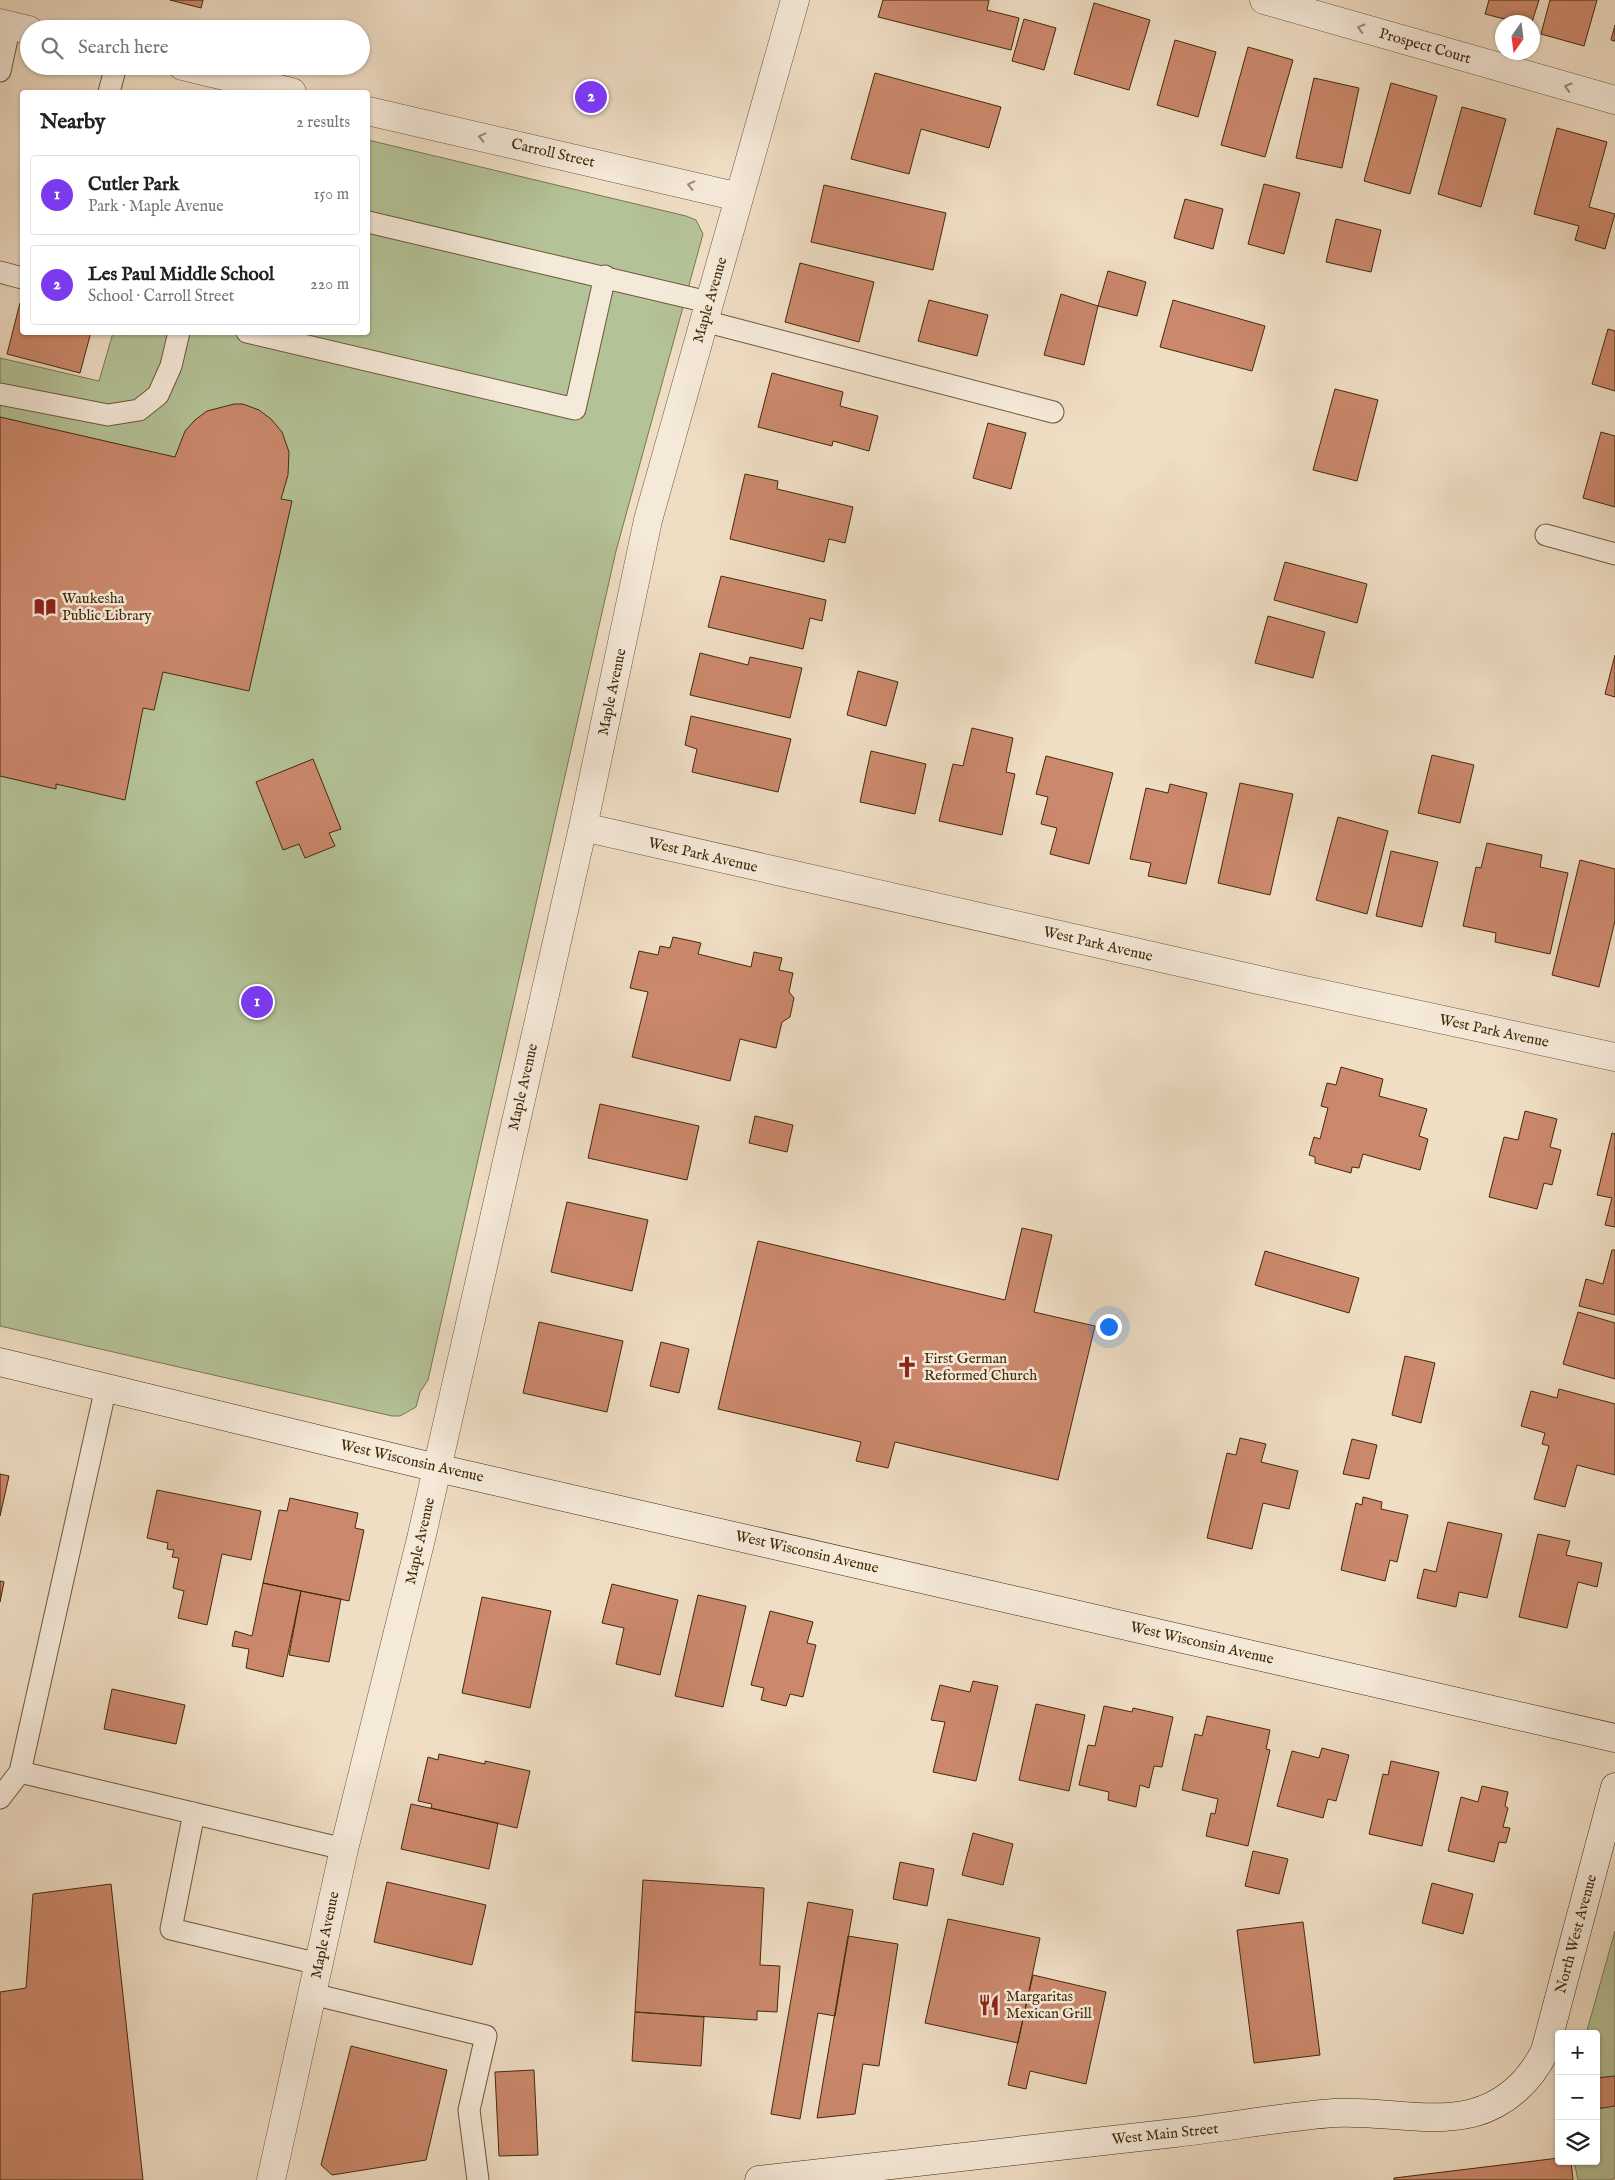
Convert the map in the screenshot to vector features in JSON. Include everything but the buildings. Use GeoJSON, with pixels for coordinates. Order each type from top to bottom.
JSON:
{"type":"FeatureCollection","features":[{"type":"Feature","properties":{"kind":"street","name":"Maple Avenue"},"geometry":{"type":"LineString","coordinates":[[271,2180],[344,1849],[437,1468],[583,827],[648,520],[795,0]]}},
{"type":"Feature","properties":{"kind":"street","name":"Prospect Court"},"geometry":{"type":"LineString","coordinates":[[1264,0],[1615,100]]}},
{"type":"Feature","properties":{"kind":"street"},"geometry":{"type":"LineString","coordinates":[[220,75],[284,90]]}},
{"type":"Feature","properties":{"kind":"street","name":"Carroll Street"},"geometry":{"type":"LineString","coordinates":[[370,110],[739,197]]}},
{"type":"Feature","properties":{"kind":"street","name":"West Park Avenue"},"geometry":{"type":"LineString","coordinates":[[583,827],[1263,981],[1615,1057]]}},
{"type":"Feature","properties":{"kind":"street","name":"West Wisconsin Avenue"},"geometry":{"type":"LineString","coordinates":[[0,1362],[437,1468],[1615,1738]]}},
{"type":"Feature","properties":{"kind":"street","name":"North West Avenue"},"geometry":{"type":"LineString","coordinates":[[1545,2051],[1615,1787]]}},
{"type":"Feature","properties":{"kind":"street","name":"West Main Street"},"geometry":{"type":"LineString","coordinates":[[759,2180],[1231,2127],[1335,2113],[1425,2118],[1454,2116],[1475,2112],[1506,2098],[1537,2068],[1545,2051]]}},
{"type":"Feature","properties":{"kind":"lane"},"geometry":{"type":"LineString","coordinates":[[0,71],[13,26]]}},
{"type":"Feature","properties":{"kind":"lane"},"geometry":{"type":"LineString","coordinates":[[110,90],[114,75]]}},
{"type":"Feature","properties":{"kind":"lane"},"geometry":{"type":"LineString","coordinates":[[370,222],[605,276],[706,312],[1053,412]]}},
{"type":"Feature","properties":{"kind":"lane"},"geometry":{"type":"LineString","coordinates":[[0,272],[20,277]]}},
{"type":"Feature","properties":{"kind":"lane"},"geometry":{"type":"LineString","coordinates":[[260,335],[575,409],[605,276]]}},
{"type":"Feature","properties":{"kind":"lane"},"geometry":{"type":"LineString","coordinates":[[0,394],[108,415],[139,410],[158,396],[171,366],[178,335]]}},
{"type":"Feature","properties":{"kind":"lane"},"geometry":{"type":"LineString","coordinates":[[1546,535],[1615,554]]}},
{"type":"Feature","properties":{"kind":"lane"},"geometry":{"type":"LineString","coordinates":[[0,1798],[20,1772],[106,1387]]}},
{"type":"Feature","properties":{"kind":"lane"},"geometry":{"type":"LineString","coordinates":[[20,1772],[344,1849]]}},
{"type":"Feature","properties":{"kind":"lane"},"geometry":{"type":"LineString","coordinates":[[194,1813],[171,1928],[318,1964]]}},
{"type":"Feature","properties":{"kind":"lane"},"geometry":{"type":"LineString","coordinates":[[312,1994],[486,2036],[469,2110],[478,2180]]}},
{"type":"Feature","properties":{"kind":"green space"},"geometry":{"type":"Polygon","coordinates":[[[370,140],[686,216],[696,220],[703,234],[616,551],[428,1380],[420,1392],[416,1407],[400,1416],[392,1416],[0,1326],[0,358],[99,381],[112,335],[370,335],[370,140]]]}},
{"type":"Feature","properties":{"kind":"green space"},"geometry":{"type":"Polygon","coordinates":[[[1615,1931],[1615,2178],[1611,2180],[1578,2180],[1575,2165],[1600,2165],[1600,2030],[1587,2030],[1615,1931]]]}},
{"type":"Feature","properties":{"kind":"place","name":"Les Paul Middle School"},"geometry":{"type":"Point","coordinates":[591,97]}},
{"type":"Feature","properties":{"kind":"place","name":"Waukesha Public Library"},"geometry":{"type":"Point","coordinates":[45,607]}},
{"type":"Feature","properties":{"kind":"place","name":"Cutler Park"},"geometry":{"type":"Point","coordinates":[257,1002]}},
{"type":"Feature","properties":{"kind":"place","name":"First German Reformed Church"},"geometry":{"type":"Point","coordinates":[907,1367]}},
{"type":"Feature","properties":{"kind":"place","name":"Margaritas Mexican Grill"},"geometry":{"type":"Point","coordinates":[989,2005]}}]}
